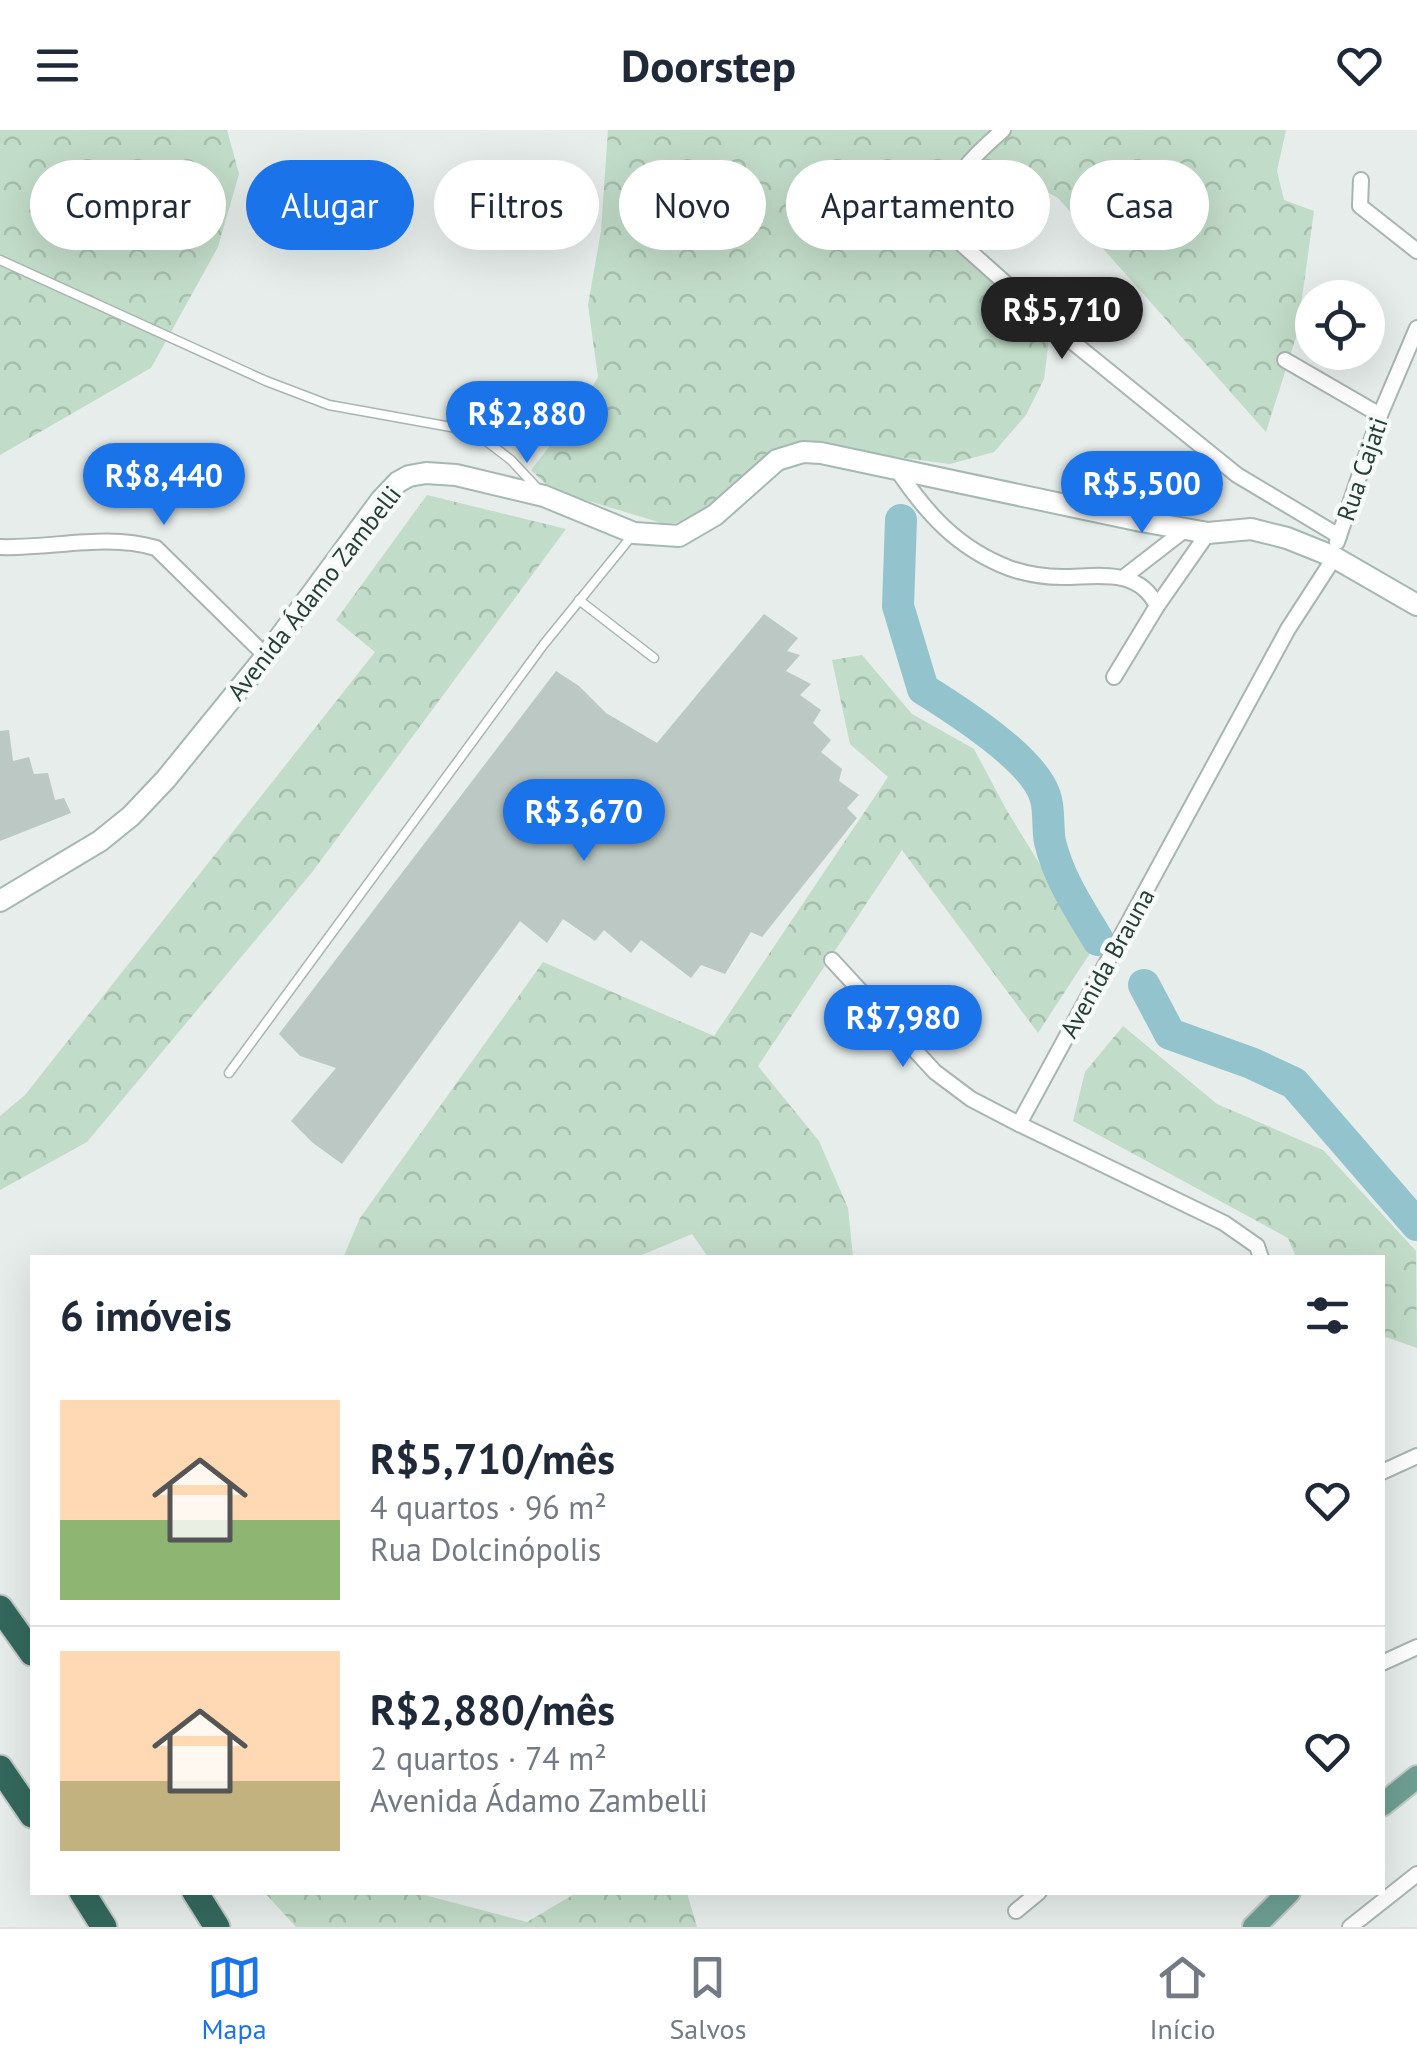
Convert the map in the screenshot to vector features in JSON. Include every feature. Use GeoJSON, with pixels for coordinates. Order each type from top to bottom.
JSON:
{"type":"FeatureCollection","features":[{"type":"Feature","properties":{"kind":"highway"},"geometry":{"type":"LineString","coordinates":[[0,1608],[30,1651]]}},
{"type":"Feature","properties":{"kind":"highway"},"geometry":{"type":"LineString","coordinates":[[0,1768],[30,1812]]}},
{"type":"Feature","properties":{"kind":"highway"},"geometry":{"type":"LineString","coordinates":[[84,1895],[104,1927]]}},
{"type":"Feature","properties":{"kind":"highway"},"geometry":{"type":"LineString","coordinates":[[197,1895],[216,1927]]}},
{"type":"Feature","properties":{"kind":"main road"},"geometry":{"type":"LineString","coordinates":[[1385,1804],[1417,1777]]}},
{"type":"Feature","properties":{"kind":"main road"},"geometry":{"type":"LineString","coordinates":[[1385,1816],[1417,1796]]}},
{"type":"Feature","properties":{"kind":"main road"},"geometry":{"type":"LineString","coordinates":[[1254,1927],[1286,1895]]}},
{"type":"Feature","properties":{"kind":"street"},"geometry":{"type":"LineString","coordinates":[[1003,130],[951,187],[947,222],[956,239],[1059,332],[1335,550]]}},
{"type":"Feature","properties":{"kind":"street"},"geometry":{"type":"LineString","coordinates":[[1361,180],[1360,206],[1417,251]]}},
{"type":"Feature","properties":{"kind":"street","name":"Rua Cajati"},"geometry":{"type":"LineString","coordinates":[[1335,550],[1380,415],[1417,328]]}},
{"type":"Feature","properties":{"kind":"street"},"geometry":{"type":"LineString","coordinates":[[1284,360],[1380,415]]}},
{"type":"Feature","properties":{"kind":"street","name":"Avenida Ádamo Zambelli"},"geometry":{"type":"LineString","coordinates":[[0,901],[100,840],[131,816],[266,656],[380,500],[398,482],[426,473],[456,475],[544,496],[634,533],[678,536],[715,515],[768,465],[790,454],[822,453],[1186,529],[1208,533],[1251,530],[1335,550],[1417,605]]}},
{"type":"Feature","properties":{"kind":"street"},"geometry":{"type":"LineString","coordinates":[[896,468],[933,519],[959,542],[990,560],[1042,576],[1124,577],[1144,588],[1157,606]]}},
{"type":"Feature","properties":{"kind":"street"},"geometry":{"type":"LineString","coordinates":[[1124,577],[1186,529]]}},
{"type":"Feature","properties":{"kind":"street"},"geometry":{"type":"LineString","coordinates":[[1114,677],[1208,533]]}},
{"type":"Feature","properties":{"kind":"street"},"geometry":{"type":"LineString","coordinates":[[0,547],[29,548],[81,541],[136,542],[156,548],[266,656]]}},
{"type":"Feature","properties":{"kind":"street","name":"Avenida Brauna"},"geometry":{"type":"LineString","coordinates":[[1019,1124],[1288,629],[1335,550]]}},
{"type":"Feature","properties":{"kind":"street"},"geometry":{"type":"LineString","coordinates":[[832,960],[935,1072],[970,1099],[1224,1223],[1257,1246],[1261,1255]]}},
{"type":"Feature","properties":{"kind":"street"},"geometry":{"type":"LineString","coordinates":[[1385,1471],[1417,1456]]}},
{"type":"Feature","properties":{"kind":"street"},"geometry":{"type":"LineString","coordinates":[[1385,1663],[1417,1647]]}},
{"type":"Feature","properties":{"kind":"street"},"geometry":{"type":"LineString","coordinates":[[1350,1927],[1417,1874]]}},
{"type":"Feature","properties":{"kind":"street"},"geometry":{"type":"LineString","coordinates":[[1016,1911],[1035,1895]]}},
{"type":"Feature","properties":{"kind":"lane"},"geometry":{"type":"LineString","coordinates":[[0,260],[266,381],[329,405],[451,427],[481,437],[511,460],[544,496]]}},
{"type":"Feature","properties":{"kind":"lane"},"geometry":{"type":"LineString","coordinates":[[229,1073],[579,600],[634,533]]}},
{"type":"Feature","properties":{"kind":"lane"},"geometry":{"type":"LineString","coordinates":[[579,600],[654,658]]}},
{"type":"Feature","properties":{"kind":"green space"},"geometry":{"type":"Polygon","coordinates":[[[0,130],[227,130],[239,174],[226,219],[226,160],[30,160],[30,250],[216,250],[151,368],[0,455],[0,130]]]}},
{"type":"Feature","properties":{"kind":"green space"},"geometry":{"type":"Polygon","coordinates":[[[608,130],[1286,130],[1277,171],[1284,200],[1314,211],[1304,280],[1295,280],[1295,340],[1266,432],[1104,250],[1209,250],[1209,160],[1070,160],[1070,212],[1050,194],[1050,160],[786,160],[786,250],[958,250],[1050,331],[1044,379],[1026,415],[994,452],[950,464],[860,452],[777,451],[760,461],[729,493],[693,521],[665,524],[552,490],[531,470],[581,406],[598,377],[588,305],[601,231],[608,130]]]}},
{"type":"Feature","properties":{"kind":"green space"},"geometry":{"type":"Polygon","coordinates":[[[427,495],[566,529],[313,871],[87,1142],[0,1190],[0,1116],[25,1095],[375,652],[336,620],[427,495]]]}},
{"type":"Feature","properties":{"kind":"green space"},"geometry":{"type":"Polygon","coordinates":[[[862,655],[912,714],[974,749],[1092,950],[1038,1033],[902,850],[758,1066],[819,1141],[848,1208],[853,1255],[707,1255],[692,1234],[642,1255],[344,1255],[360,1218],[543,962],[714,1036],[888,777],[850,744],[832,660],[862,655]]]}},
{"type":"Feature","properties":{"kind":"green space"},"geometry":{"type":"Polygon","coordinates":[[[1123,1026],[1217,1104],[1323,1150],[1416,1251],[1417,1348],[1385,1337],[1385,1255],[1295,1255],[1288,1238],[1073,1121],[1085,1072],[1123,1026]]]}},
{"type":"Feature","properties":{"kind":"green space"},"geometry":{"type":"Polygon","coordinates":[[[267,1895],[425,1895],[527,1922],[573,1895],[688,1895],[697,1927],[296,1927],[267,1895]]]}},
{"type":"Feature","properties":{"kind":"building"},"geometry":{"type":"Polygon","coordinates":[[[764,614],[798,638],[787,651],[800,655],[786,671],[811,684],[800,695],[821,710],[813,723],[831,740],[821,752],[842,769],[839,781],[859,795],[847,808],[857,818],[762,937],[751,932],[725,974],[701,965],[691,978],[641,940],[631,953],[604,930],[595,941],[563,919],[547,943],[520,921],[342,1164],[313,1143],[291,1121],[336,1068],[300,1056],[279,1034],[556,671],[579,686],[606,713],[657,743],[764,614]]]}},
{"type":"Feature","properties":{"kind":"building"},"geometry":{"type":"Polygon","coordinates":[[[9,730],[13,761],[29,757],[34,774],[48,773],[55,800],[64,798],[71,813],[0,841],[0,731],[9,730]]]}},
{"type":"Feature","properties":{"kind":"waterway"},"geometry":{"type":"LineString","coordinates":[[901,520],[898,606],[923,689],[992,736],[1038,781],[1047,801],[1050,842],[1059,868],[1098,940]]}},
{"type":"Feature","properties":{"kind":"waterway"},"geometry":{"type":"LineString","coordinates":[[1144,985],[1170,1034],[1294,1083],[1417,1225]]}}]}
